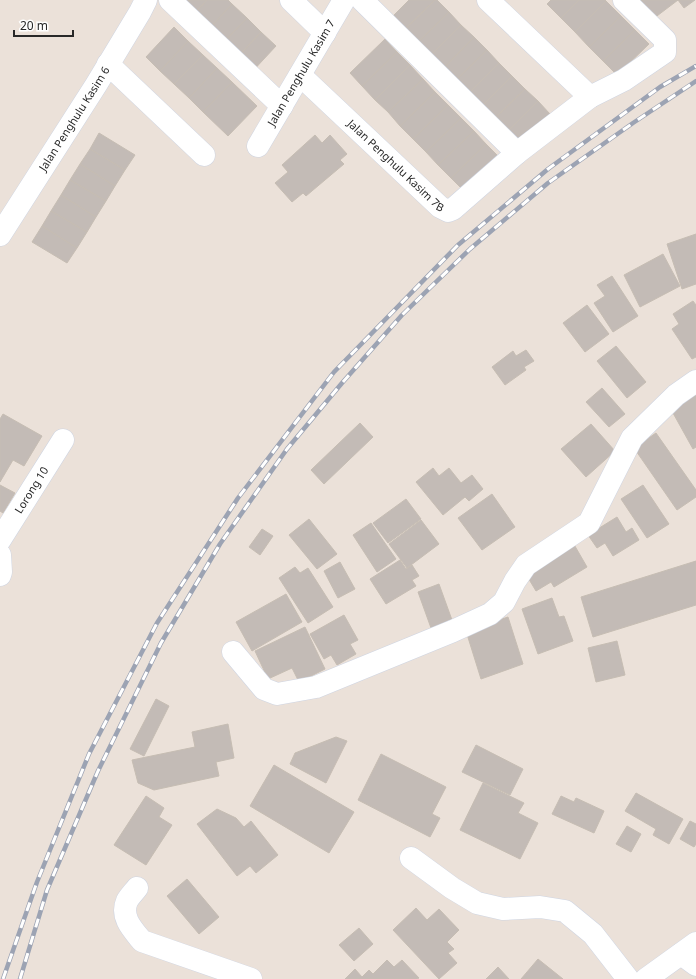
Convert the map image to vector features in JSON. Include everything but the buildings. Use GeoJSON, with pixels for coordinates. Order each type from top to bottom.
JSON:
{"type":"FeatureCollection","features":[{"type":"Feature","properties":{"kind":"street"},"geometry":{"type":"LineString","coordinates":[[170,0],[282,106]]}},
{"type":"Feature","properties":{"kind":"street"},"geometry":{"type":"LineString","coordinates":[[291,0],[325,33]]}},
{"type":"Feature","properties":{"kind":"street","name":"Jalan Penghulu Kasim 7"},"geometry":{"type":"LineString","coordinates":[[258,146],[344,0]]}},
{"type":"Feature","properties":{"kind":"street"},"geometry":{"type":"LineString","coordinates":[[362,0],[517,153]]}},
{"type":"Feature","properties":{"kind":"street"},"geometry":{"type":"LineString","coordinates":[[488,0],[590,97]]}},
{"type":"Feature","properties":{"kind":"street","name":"Jalan Penghulu Kasim 7B"},"geometry":{"type":"LineString","coordinates":[[300,75],[440,207],[448,211],[453,209],[517,153],[590,97],[624,80],[665,52],[665,40],[624,0]]}},
{"type":"Feature","properties":{"kind":"street","name":"Jalan Penghulu Kasim 6"},"geometry":{"type":"LineString","coordinates":[[0,235],[96,85],[138,4]]}},
{"type":"Feature","properties":{"kind":"street"},"geometry":{"type":"LineString","coordinates":[[108,64],[204,155]]}},
{"type":"Feature","properties":{"kind":"street"},"geometry":{"type":"LineString","coordinates":[[233,652],[264,689],[277,694],[316,687],[453,631],[490,614],[504,602],[515,581],[526,565],[589,523],[632,438],[676,395],[696,381]]}},
{"type":"Feature","properties":{"kind":"street","name":"Lorong 10"},"geometry":{"type":"LineString","coordinates":[[0,540],[63,440]]}},
{"type":"Feature","properties":{"kind":"street"},"geometry":{"type":"LineString","coordinates":[[411,858],[452,888],[477,903],[503,908],[540,906],[565,910],[593,934],[628,979]]}},
{"type":"Feature","properties":{"kind":"street"},"geometry":{"type":"LineString","coordinates":[[137,888],[127,902],[125,917],[132,929],[142,941],[251,979]]}},
{"type":"Feature","properties":{"kind":"street"},"geometry":{"type":"LineString","coordinates":[[646,979],[691,954]]}},
{"type":"Feature","properties":{"kind":"railway"},"geometry":{"type":"LineString","coordinates":[[3,979],[37,882],[89,754],[157,623],[238,498],[334,372],[458,245],[548,169],[660,87],[696,66]]}},
{"type":"Feature","properties":{"kind":"railway"},"geometry":{"type":"LineString","coordinates":[[20,979],[47,890],[98,771],[161,643],[220,544],[287,449],[342,383],[402,315],[470,249],[548,183],[696,81]]}}]}
